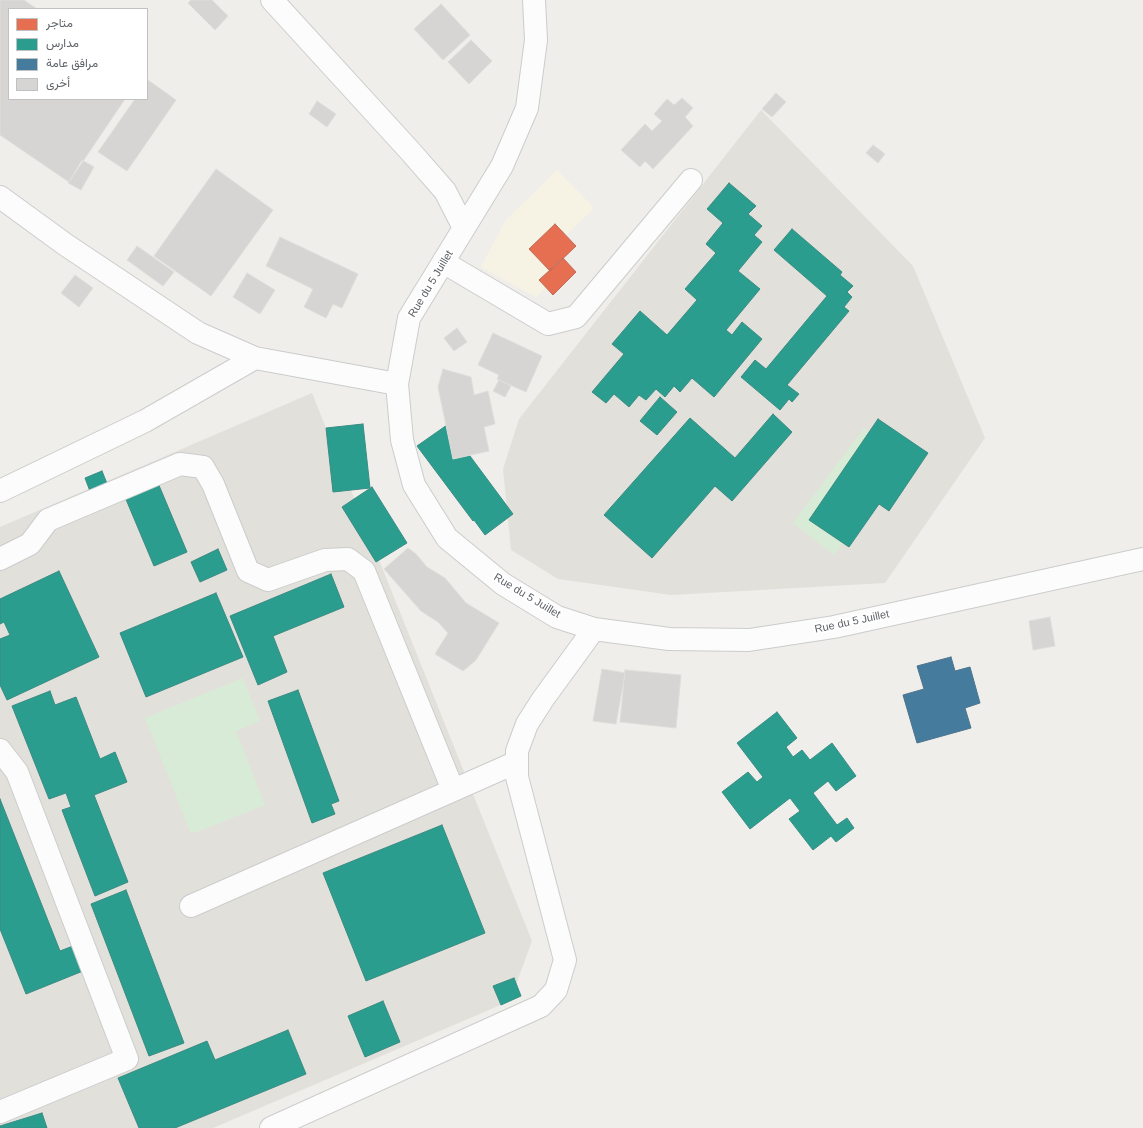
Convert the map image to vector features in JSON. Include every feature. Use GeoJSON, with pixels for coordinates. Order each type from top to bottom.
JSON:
{"type":"FeatureCollection","features":[{"type":"Feature","properties":{"kind":"street"},"geometry":{"type":"LineString","coordinates":[[272,0],[445,191],[464,228]]}},
{"type":"Feature","properties":{"kind":"street","name":"Rue du 5 Juillet"},"geometry":{"type":"LineString","coordinates":[[534,0],[536,40],[526,108],[502,166],[409,318],[397,384],[402,440],[414,485],[447,538],[503,584],[557,616],[594,629],[669,639],[749,640],[834,627],[1143,559]]}},
{"type":"Feature","properties":{"kind":"street"},"geometry":{"type":"LineString","coordinates":[[443,262],[548,324],[576,317],[691,180]]}},
{"type":"Feature","properties":{"kind":"street"},"geometry":{"type":"LineString","coordinates":[[0,197],[66,245],[198,333],[255,358],[397,384]]}},
{"type":"Feature","properties":{"kind":"street"},"geometry":{"type":"LineString","coordinates":[[0,491],[145,421],[255,358]]}},
{"type":"Feature","properties":{"kind":"street"},"geometry":{"type":"LineString","coordinates":[[0,559],[30,544],[48,520],[180,464],[203,467],[213,484],[248,571],[268,580],[325,560],[348,559],[364,571],[454,790]]}},
{"type":"Feature","properties":{"kind":"street"},"geometry":{"type":"LineString","coordinates":[[271,1128],[541,1006],[556,990],[565,960],[517,777],[517,751],[527,724],[543,699],[594,629]]}},
{"type":"Feature","properties":{"kind":"street"},"geometry":{"type":"LineString","coordinates":[[0,750],[17,772],[127,1059],[0,1112]]}},
{"type":"Feature","properties":{"kind":"street"},"geometry":{"type":"LineString","coordinates":[[191,906],[517,762]]}},
{"type":"Feature","properties":{"kind":"shaded area"},"geometry":{"type":"Polygon","coordinates":[[[761,110],[913,266],[985,438],[885,583],[671,595],[558,579],[511,550],[503,469],[519,419],[761,110]]]}},
{"type":"Feature","properties":{"kind":"shaded area"},"geometry":{"type":"Polygon","coordinates":[[[557,170],[594,208],[545,256],[561,272],[536,297],[481,267],[506,220],[557,170]]]}},
{"type":"Feature","properties":{"kind":"shaded area"},"geometry":{"type":"Polygon","coordinates":[[[312,393],[532,941],[510,1001],[213,1128],[0,1128],[0,527],[312,393]]]}},
{"type":"Feature","properties":{"kind":"green space"},"geometry":{"type":"Polygon","coordinates":[[[864,428],[906,460],[834,555],[793,523],[864,428]]]}},
{"type":"Feature","properties":{"kind":"green space"},"geometry":{"type":"Polygon","coordinates":[[[243,678],[260,721],[236,731],[265,805],[191,834],[145,718],[243,678]]]}},
{"type":"Feature","properties":{"kind":"building: متاجر"},"geometry":{"type":"Polygon","coordinates":[[[555,224],[576,246],[550,271],[529,249],[555,224]]]}},
{"type":"Feature","properties":{"kind":"building: متاجر"},"geometry":{"type":"Polygon","coordinates":[[[563,258],[576,272],[553,295],[539,280],[563,258]]]}},
{"type":"Feature","properties":{"kind":"building: مدارس"},"geometry":{"type":"Polygon","coordinates":[[[729,183],[756,206],[748,214],[762,226],[754,235],[762,242],[738,271],[760,289],[726,330],[732,335],[742,322],[762,339],[714,397],[692,378],[680,392],[674,386],[665,397],[656,389],[646,400],[639,395],[629,407],[614,394],[606,403],[592,392],[624,354],[612,344],[640,311],[667,335],[697,300],[685,289],[716,253],[706,244],[723,223],[707,209],[729,183]]]}},
{"type":"Feature","properties":{"kind":"building: مدارس"},"geometry":{"type":"Polygon","coordinates":[[[792,229],[842,272],[840,275],[853,286],[847,292],[852,297],[844,307],[849,311],[787,385],[799,394],[792,402],[789,399],[780,410],[741,377],[755,360],[766,369],[827,296],[774,250],[792,229]]]}},
{"type":"Feature","properties":{"kind":"building: مدارس"},"geometry":{"type":"Polygon","coordinates":[[[660,397],[677,412],[657,435],[640,421],[660,397]]]}},
{"type":"Feature","properties":{"kind":"building: مدارس"},"geometry":{"type":"Polygon","coordinates":[[[773,414],[792,432],[732,501],[715,486],[652,558],[604,515],[690,418],[735,458],[773,414]]]}},
{"type":"Feature","properties":{"kind":"building: مدارس"},"geometry":{"type":"Polygon","coordinates":[[[878,419],[928,453],[889,511],[879,504],[849,547],[809,520],[878,419]]]}},
{"type":"Feature","properties":{"kind":"building: مدارس"},"geometry":{"type":"Polygon","coordinates":[[[363,424],[370,488],[333,492],[326,428],[363,424]]]}},
{"type":"Feature","properties":{"kind":"building: مدارس"},"geometry":{"type":"Polygon","coordinates":[[[447,425],[513,514],[485,535],[417,446],[447,425]]]}},
{"type":"Feature","properties":{"kind":"building: مدارس"},"geometry":{"type":"Polygon","coordinates":[[[102,471],[108,486],[91,494],[85,478],[102,471]]]}},
{"type":"Feature","properties":{"kind":"building: مدارس"},"geometry":{"type":"Polygon","coordinates":[[[158,483],[187,552],[154,566],[125,497],[158,483]]]}},
{"type":"Feature","properties":{"kind":"building: مدارس"},"geometry":{"type":"Polygon","coordinates":[[[372,487],[407,543],[376,562],[342,507],[372,487]]]}},
{"type":"Feature","properties":{"kind":"building: مدارس"},"geometry":{"type":"Polygon","coordinates":[[[218,549],[227,570],[200,582],[191,562],[218,549]]]}},
{"type":"Feature","properties":{"kind":"building: مدارس"},"geometry":{"type":"Polygon","coordinates":[[[59,571],[99,657],[7,700],[0,685],[0,639],[10,635],[4,622],[0,624],[0,599],[59,571]]]}},
{"type":"Feature","properties":{"kind":"building: مدارس"},"geometry":{"type":"Polygon","coordinates":[[[331,574],[344,607],[273,636],[287,672],[258,685],[230,616],[331,574]]]}},
{"type":"Feature","properties":{"kind":"building: مدارس"},"geometry":{"type":"Polygon","coordinates":[[[216,593],[243,657],[146,697],[120,633],[216,593]]]}},
{"type":"Feature","properties":{"kind":"building: مدارس"},"geometry":{"type":"Polygon","coordinates":[[[298,690],[339,801],[331,804],[335,814],[312,823],[268,701],[298,690]]]}},
{"type":"Feature","properties":{"kind":"building: مدارس"},"geometry":{"type":"Polygon","coordinates":[[[50,691],[55,705],[76,697],[100,759],[115,752],[127,782],[94,795],[128,882],[95,896],[62,810],[71,807],[66,793],[49,799],[12,706],[50,691]]]}},
{"type":"Feature","properties":{"kind":"building: مدارس"},"geometry":{"type":"Polygon","coordinates":[[[777,712],[797,738],[786,747],[793,757],[802,750],[810,760],[832,743],[856,776],[836,791],[828,781],[813,793],[837,825],[847,818],[854,828],[836,842],[831,836],[813,850],[789,819],[800,811],[790,798],[750,829],[722,792],[748,772],[757,782],[763,777],[737,743],[777,712]]]}},
{"type":"Feature","properties":{"kind":"building: مدارس"},"geometry":{"type":"Polygon","coordinates":[[[0,799],[60,951],[73,946],[83,971],[26,994],[0,929],[0,799]]]}},
{"type":"Feature","properties":{"kind":"building: مدارس"},"geometry":{"type":"Polygon","coordinates":[[[442,825],[485,933],[366,981],[323,873],[442,825]]]}},
{"type":"Feature","properties":{"kind":"building: مدارس"},"geometry":{"type":"Polygon","coordinates":[[[126,890],[184,1043],[149,1056],[91,904],[126,890]]]}},
{"type":"Feature","properties":{"kind":"building: مدارس"},"geometry":{"type":"Polygon","coordinates":[[[514,978],[521,996],[501,1005],[493,986],[514,978]]]}},
{"type":"Feature","properties":{"kind":"building: مدارس"},"geometry":{"type":"Polygon","coordinates":[[[383,1001],[400,1042],[365,1057],[348,1016],[383,1001]]]}},
{"type":"Feature","properties":{"kind":"building: مدارس"},"geometry":{"type":"Polygon","coordinates":[[[288,1030],[306,1074],[175,1128],[139,1128],[118,1078],[207,1041],[215,1060],[288,1030]]]}},
{"type":"Feature","properties":{"kind":"building: مدارس"},"geometry":{"type":"Polygon","coordinates":[[[42,1113],[47,1128],[0,1128],[0,1126],[42,1113]]]}},
{"type":"Feature","properties":{"kind":"building: مرافق عامة"},"geometry":{"type":"Polygon","coordinates":[[[951,657],[955,671],[970,667],[980,703],[965,708],[971,728],[917,743],[903,695],[924,689],[917,666],[951,657]]]}},
{"type":"Feature","properties":{"kind":"building: أخرى"},"geometry":{"type":"Polygon","coordinates":[[[0,0],[24,0],[36,8],[8,8],[8,100],[124,100],[69,182],[0,135],[0,0]]]}},
{"type":"Feature","properties":{"kind":"building: أخرى"},"geometry":{"type":"Polygon","coordinates":[[[191,0],[212,0],[228,16],[215,30],[188,3],[191,0]]]}},
{"type":"Feature","properties":{"kind":"building: أخرى"},"geometry":{"type":"Polygon","coordinates":[[[441,4],[470,35],[443,60],[414,29],[441,4]]]}},
{"type":"Feature","properties":{"kind":"building: أخرى"},"geometry":{"type":"Polygon","coordinates":[[[471,40],[492,61],[469,84],[448,62],[471,40]]]}},
{"type":"Feature","properties":{"kind":"building: أخرى"},"geometry":{"type":"Polygon","coordinates":[[[148,80],[176,100],[127,171],[98,152],[134,100],[148,100],[148,80]]]}},
{"type":"Feature","properties":{"kind":"building: أخرى"},"geometry":{"type":"Polygon","coordinates":[[[776,93],[786,102],[772,117],[762,109],[776,93]]]}},
{"type":"Feature","properties":{"kind":"building: أخرى"},"geometry":{"type":"Polygon","coordinates":[[[682,98],[693,108],[685,117],[693,126],[653,169],[645,161],[640,167],[621,150],[645,124],[652,131],[662,121],[654,114],[667,99],[674,105],[682,98]]]}},
{"type":"Feature","properties":{"kind":"building: أخرى"},"geometry":{"type":"Polygon","coordinates":[[[317,101],[336,114],[327,127],[309,114],[317,101]]]}},
{"type":"Feature","properties":{"kind":"building: أخرى"},"geometry":{"type":"Polygon","coordinates":[[[873,145],[885,154],[878,163],[866,153],[873,145]]]}},
{"type":"Feature","properties":{"kind":"building: أخرى"},"geometry":{"type":"Polygon","coordinates":[[[82,160],[94,167],[81,190],[68,183],[82,160]]]}},
{"type":"Feature","properties":{"kind":"building: أخرى"},"geometry":{"type":"Polygon","coordinates":[[[216,169],[273,210],[211,296],[154,256],[216,169]]]}},
{"type":"Feature","properties":{"kind":"building: أخرى"},"geometry":{"type":"Polygon","coordinates":[[[280,237],[358,274],[342,308],[333,304],[326,318],[304,307],[313,289],[266,266],[280,237]]]}},
{"type":"Feature","properties":{"kind":"building: أخرى"},"geometry":{"type":"Polygon","coordinates":[[[137,246],[174,272],[163,286],[127,260],[137,246]]]}},
{"type":"Feature","properties":{"kind":"building: أخرى"},"geometry":{"type":"Polygon","coordinates":[[[247,273],[275,290],[260,314],[233,297],[247,273]]]}},
{"type":"Feature","properties":{"kind":"building: أخرى"},"geometry":{"type":"Polygon","coordinates":[[[75,275],[93,288],[79,307],[61,293],[75,275]]]}},
{"type":"Feature","properties":{"kind":"building: أخرى"},"geometry":{"type":"Polygon","coordinates":[[[457,328],[467,342],[454,351],[444,338],[457,328]]]}},
{"type":"Feature","properties":{"kind":"building: أخرى"},"geometry":{"type":"Polygon","coordinates":[[[493,333],[542,356],[526,392],[497,379],[499,375],[478,365],[493,333]]]}},
{"type":"Feature","properties":{"kind":"building: أخرى"},"geometry":{"type":"Polygon","coordinates":[[[443,369],[471,377],[474,395],[488,391],[495,424],[484,427],[489,451],[453,459],[438,387],[443,369]]]}},
{"type":"Feature","properties":{"kind":"building: أخرى"},"geometry":{"type":"Polygon","coordinates":[[[499,380],[511,386],[505,397],[493,391],[499,380]]]}},
{"type":"Feature","properties":{"kind":"building: أخرى"},"geometry":{"type":"Polygon","coordinates":[[[408,548],[416,554],[427,567],[445,578],[466,603],[499,623],[476,660],[463,671],[435,654],[448,633],[438,622],[421,611],[384,569],[408,548]]]}},
{"type":"Feature","properties":{"kind":"building: أخرى"},"geometry":{"type":"Polygon","coordinates":[[[1050,617],[1055,646],[1033,650],[1029,621],[1050,617]]]}},
{"type":"Feature","properties":{"kind":"building: أخرى"},"geometry":{"type":"Polygon","coordinates":[[[602,669],[625,673],[616,724],[593,721],[602,669]]]}},
{"type":"Feature","properties":{"kind":"building: أخرى"},"geometry":{"type":"Polygon","coordinates":[[[625,670],[681,675],[676,728],[620,722],[625,670]]]}}]}
